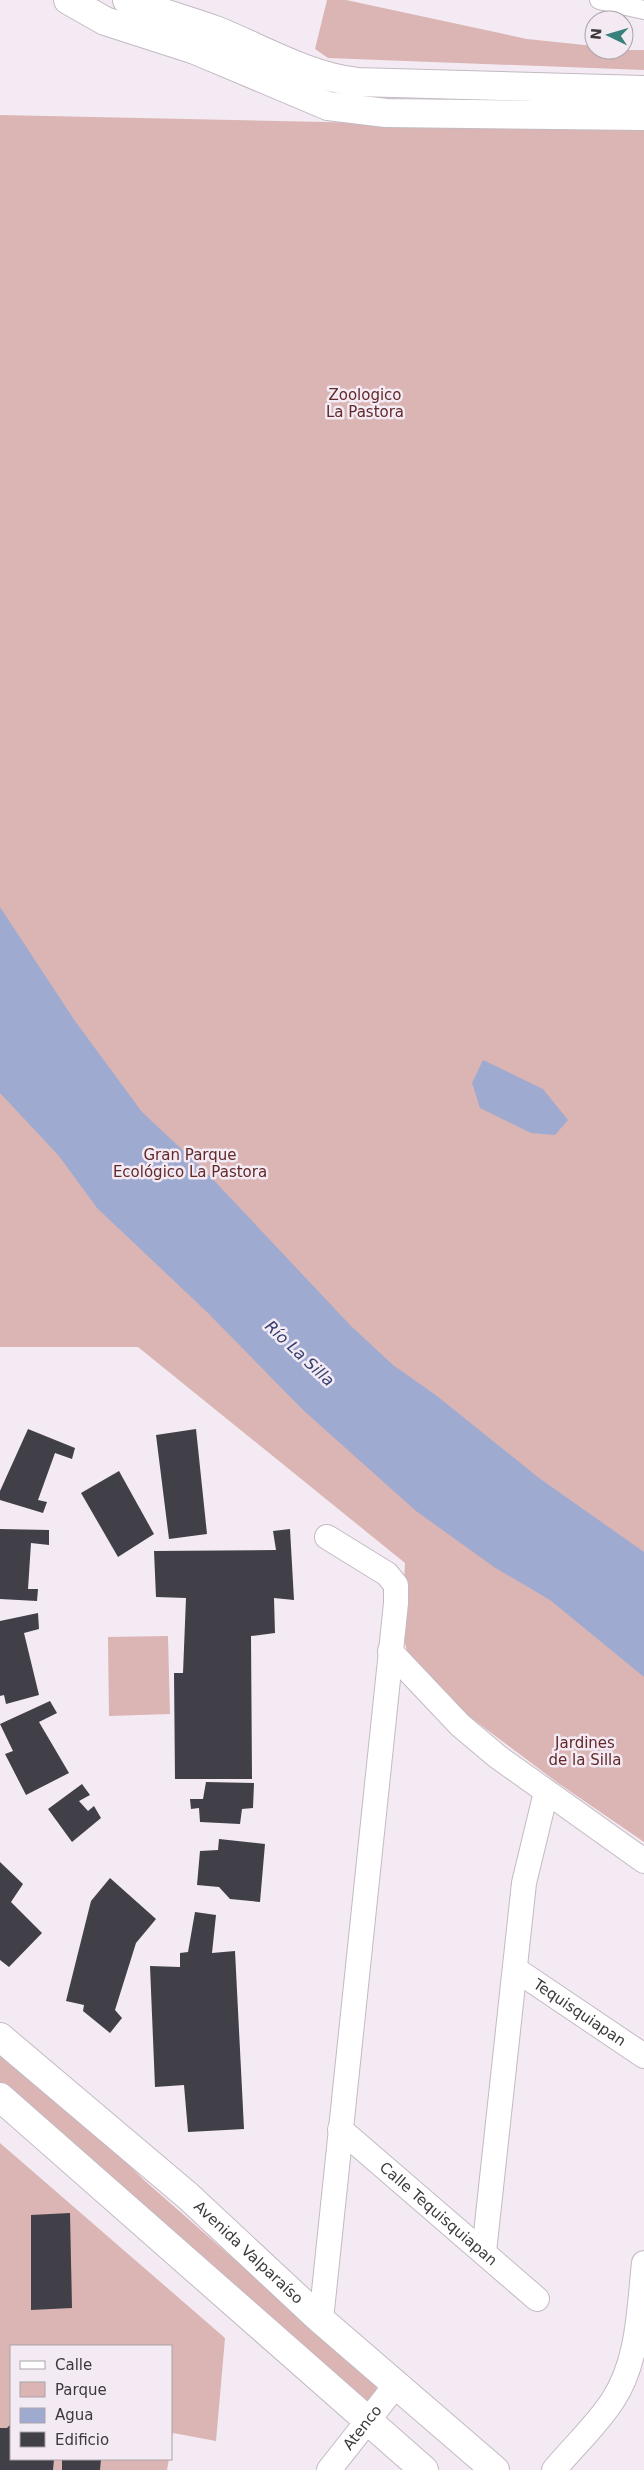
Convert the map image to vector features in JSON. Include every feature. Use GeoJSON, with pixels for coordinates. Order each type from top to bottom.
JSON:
{"type":"FeatureCollection","features":[{"type":"Feature","properties":{"kind":"main road"},"geometry":{"type":"LineString","coordinates":[[68,0],[105,21],[195,50],[328,106],[386,113],[644,116]]}},
{"type":"Feature","properties":{"kind":"main road"},"geometry":{"type":"LineString","coordinates":[[127,0],[218,31],[320,75],[338,80],[367,83],[644,90]]}},
{"type":"Feature","properties":{"kind":"main road","name":"Avenida Valparaíso"},"geometry":{"type":"LineString","coordinates":[[0,2037],[208,2214],[321,2320],[395,2386],[496,2470]]}},
{"type":"Feature","properties":{"kind":"main road"},"geometry":{"type":"LineString","coordinates":[[0,2097],[424,2470]]}},
{"type":"Feature","properties":{"kind":"street"},"geometry":{"type":"LineString","coordinates":[[599,0],[644,10]]}},
{"type":"Feature","properties":{"kind":"street"},"geometry":{"type":"LineString","coordinates":[[321,2320],[396,1603],[396,1585],[387,1574],[327,1537]]}},
{"type":"Feature","properties":{"kind":"street"},"geometry":{"type":"LineString","coordinates":[[390,1651],[460,1725],[498,1757],[644,1861]]}},
{"type":"Feature","properties":{"kind":"street"},"geometry":{"type":"LineString","coordinates":[[484,2252],[524,1883],[546,1792]]}},
{"type":"Feature","properties":{"kind":"street","name":"Tequisquiapan"},"geometry":{"type":"LineString","coordinates":[[515,1969],[644,2056]]}},
{"type":"Feature","properties":{"kind":"street","name":"Calle Tequisquiapan"},"geometry":{"type":"LineString","coordinates":[[340,2129],[537,2299]]}},
{"type":"Feature","properties":{"kind":"street"},"geometry":{"type":"LineString","coordinates":[[554,2470],[613,2400],[627,2372],[636,2336],[644,2263]]}},
{"type":"Feature","properties":{"kind":"street","name":"Atenco"},"geometry":{"type":"LineString","coordinates":[[329,2470],[395,2386]]}},
{"type":"Feature","properties":{"kind":"green space"},"geometry":{"type":"Polygon","coordinates":[[[327,0],[346,0],[527,39],[584,45],[584,60],[634,60],[634,50],[644,50],[644,70],[328,58],[315,49],[327,0]]]}},
{"type":"Feature","properties":{"kind":"green space"},"geometry":{"type":"Polygon","coordinates":[[[0,115],[644,129],[644,1842],[558,1783],[470,1717],[414,1664],[408,1654],[403,1629],[405,1563],[138,1347],[0,1347],[0,115]]]}},
{"type":"Feature","properties":{"kind":"green space"},"geometry":{"type":"Polygon","coordinates":[[[168,1636],[170,1714],[109,1716],[108,1637],[168,1636]]]}},
{"type":"Feature","properties":{"kind":"green space"},"geometry":{"type":"Polygon","coordinates":[[[0,2049],[109,2145],[145,2181],[377,2385],[375,2398],[370,2402],[357,2404],[0,2092],[0,2049]]]}},
{"type":"Feature","properties":{"kind":"green space"},"geometry":{"type":"Polygon","coordinates":[[[0,2143],[225,2338],[216,2441],[173,2433],[172,2438],[172,2345],[10,2345],[10,2460],[169,2460],[167,2470],[0,2470],[0,2143]]]}},
{"type":"Feature","properties":{"kind":"water","name":"Río La Silla"},"geometry":{"type":"Polygon","coordinates":[[[0,907],[75,1021],[142,1112],[206,1172],[351,1326],[393,1365],[437,1396],[539,1478],[644,1552],[644,1677],[550,1600],[494,1567],[416,1511],[303,1410],[208,1313],[97,1208],[59,1156],[0,1093],[0,907]]]}},
{"type":"Feature","properties":{"kind":"water"},"geometry":{"type":"Polygon","coordinates":[[[483,1060],[543,1089],[568,1120],[555,1135],[531,1133],[480,1108],[472,1083],[483,1060]]]}},
{"type":"Feature","properties":{"kind":"building"},"geometry":{"type":"Polygon","coordinates":[[[28,1429],[75,1448],[72,1459],[55,1453],[38,1500],[47,1502],[43,1513],[0,1500],[0,1491],[28,1429]]]}},
{"type":"Feature","properties":{"kind":"building"},"geometry":{"type":"Polygon","coordinates":[[[196,1429],[207,1534],[169,1539],[156,1435],[196,1429]]]}},
{"type":"Feature","properties":{"kind":"building"},"geometry":{"type":"Polygon","coordinates":[[[119,1471],[154,1534],[118,1557],[81,1493],[119,1471]]]}},
{"type":"Feature","properties":{"kind":"building"},"geometry":{"type":"Polygon","coordinates":[[[0,1529],[49,1530],[49,1545],[31,1543],[28,1589],[38,1589],[37,1601],[0,1599],[0,1529]]]}},
{"type":"Feature","properties":{"kind":"building"},"geometry":{"type":"Polygon","coordinates":[[[290,1529],[294,1600],[274,1598],[275,1633],[251,1636],[252,1779],[175,1779],[174,1673],[183,1673],[186,1598],[156,1597],[154,1551],[276,1550],[273,1531],[290,1529]]]}},
{"type":"Feature","properties":{"kind":"building"},"geometry":{"type":"Polygon","coordinates":[[[38,1613],[39,1629],[24,1633],[39,1695],[6,1704],[4,1695],[0,1696],[0,1621],[38,1613]]]}},
{"type":"Feature","properties":{"kind":"building"},"geometry":{"type":"Polygon","coordinates":[[[50,1701],[57,1713],[39,1722],[69,1773],[26,1795],[5,1754],[13,1751],[0,1724],[50,1701]]]}},
{"type":"Feature","properties":{"kind":"building"},"geometry":{"type":"Polygon","coordinates":[[[206,1782],[254,1783],[253,1808],[242,1809],[240,1824],[200,1822],[199,1808],[191,1809],[190,1799],[203,1799],[206,1782]]]}},
{"type":"Feature","properties":{"kind":"building"},"geometry":{"type":"Polygon","coordinates":[[[82,1784],[90,1795],[79,1801],[88,1811],[94,1806],[101,1818],[72,1842],[48,1809],[82,1784]]]}},
{"type":"Feature","properties":{"kind":"building"},"geometry":{"type":"Polygon","coordinates":[[[219,1839],[265,1844],[260,1902],[230,1899],[219,1887],[197,1885],[200,1851],[218,1850],[219,1839]]]}},
{"type":"Feature","properties":{"kind":"building"},"geometry":{"type":"Polygon","coordinates":[[[0,1862],[23,1884],[11,1902],[42,1933],[9,1967],[0,1960],[0,1862]]]}},
{"type":"Feature","properties":{"kind":"building"},"geometry":{"type":"Polygon","coordinates":[[[110,1878],[156,1919],[136,1943],[115,2010],[122,2018],[110,2033],[83,2011],[84,2005],[66,2001],[91,1901],[110,1878]]]}},
{"type":"Feature","properties":{"kind":"building"},"geometry":{"type":"Polygon","coordinates":[[[195,1912],[216,1915],[212,1953],[235,1951],[244,2129],[188,2132],[184,2085],[155,2087],[150,1966],[180,1967],[180,1953],[188,1952],[195,1912]]]}},
{"type":"Feature","properties":{"kind":"building"},"geometry":{"type":"Polygon","coordinates":[[[70,2213],[72,2308],[31,2310],[31,2215],[70,2213]]]}},
{"type":"Feature","properties":{"kind":"building"},"geometry":{"type":"Polygon","coordinates":[[[10,2425],[10,2460],[54,2460],[53,2470],[0,2470],[0,2428],[7,2428],[10,2425]]]}},
{"type":"Feature","properties":{"kind":"building"},"geometry":{"type":"Polygon","coordinates":[[[62,2460],[101,2460],[100,2470],[62,2470],[62,2460]]]}},
{"type":"Feature","properties":{"kind":"park label","name":"Zoologico La Pastora"},"geometry":{"type":"Point","coordinates":[365,404]}},
{"type":"Feature","properties":{"kind":"park label","name":"Gran Parque Ecológico La Pastora"},"geometry":{"type":"Point","coordinates":[190,1164]}},
{"type":"Feature","properties":{"kind":"park label","name":"Jardines de la Silla"},"geometry":{"type":"Point","coordinates":[585,1752]}}]}
